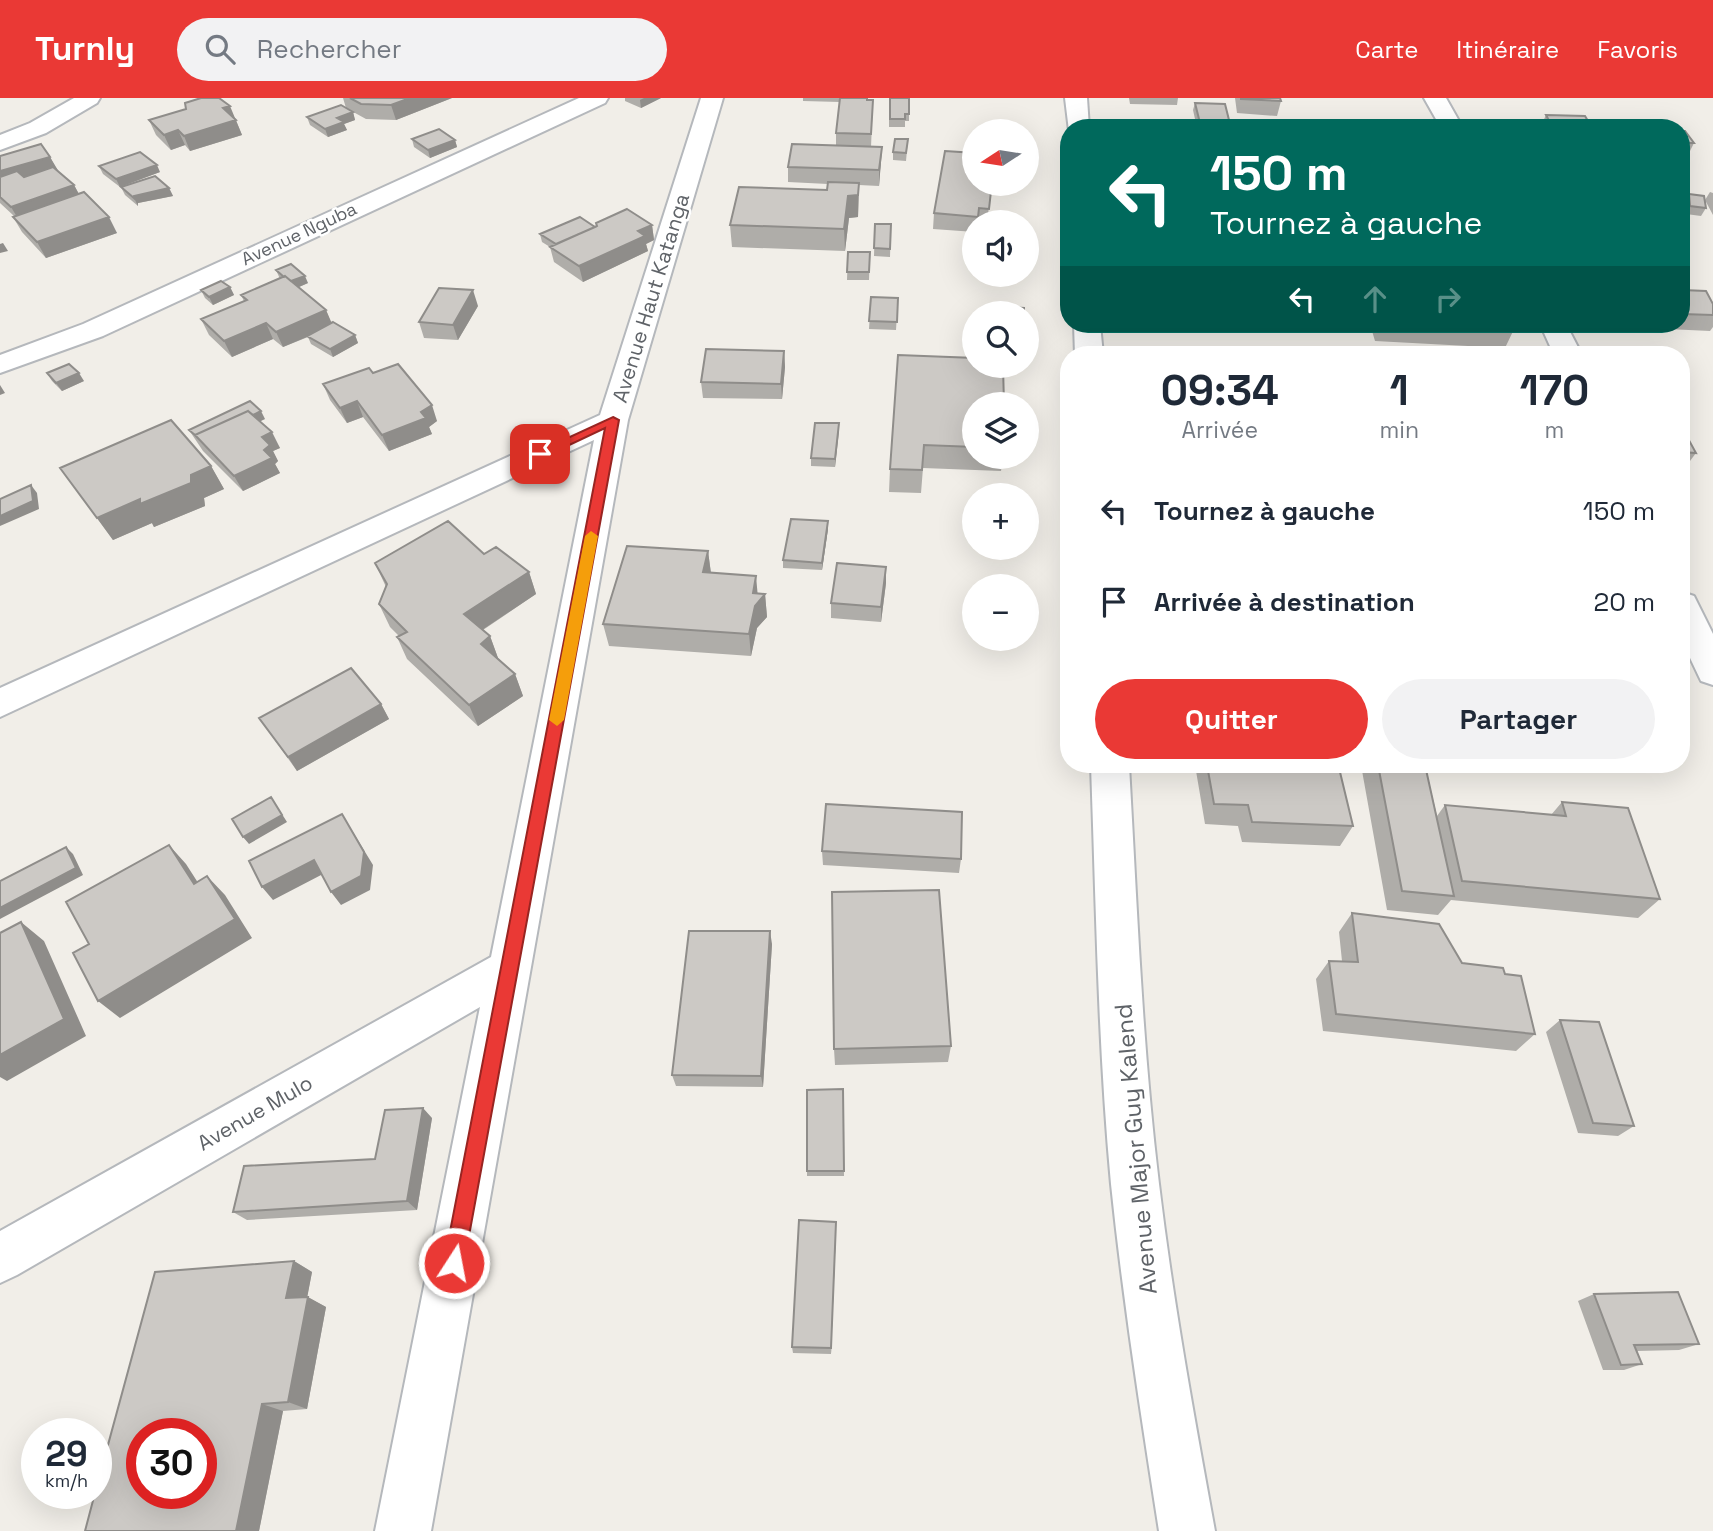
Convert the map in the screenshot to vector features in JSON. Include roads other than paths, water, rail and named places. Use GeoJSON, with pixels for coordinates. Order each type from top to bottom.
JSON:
{"type":"FeatureCollection","features":[{"type":"Feature","properties":{"kind":"street"},"geometry":{"type":"LineString","coordinates":[[0,143],[38,128],[89,98]]}},
{"type":"Feature","properties":{"kind":"street","name":"Avenue Nguba"},"geometry":{"type":"LineString","coordinates":[[0,365],[93,330],[597,98]]}},
{"type":"Feature","properties":{"kind":"street","name":"Avenue Haut Katanga"},"geometry":{"type":"LineString","coordinates":[[403,1531],[613,420],[712,98]]}},
{"type":"Feature","properties":{"kind":"street"},"geometry":{"type":"LineString","coordinates":[[1076,98],[1077,119]]}},
{"type":"Feature","properties":{"kind":"street"},"geometry":{"type":"LineString","coordinates":[[1436,98],[1447,119]]}},
{"type":"Feature","properties":{"kind":"street"},"geometry":{"type":"LineString","coordinates":[[0,703],[613,420]]}},
{"type":"Feature","properties":{"kind":"street"},"geometry":{"type":"LineString","coordinates":[[1690,622],[1713,672]]}},
{"type":"Feature","properties":{"kind":"street","name":"Avenue Major Guy Kalend"},"geometry":{"type":"LineString","coordinates":[[1110,773],[1125,1078],[1135,1183],[1151,1315],[1187,1531]]}},
{"type":"Feature","properties":{"kind":"street","name":"Avenue Mulo"},"geometry":{"type":"LineString","coordinates":[[0,1258],[510,968]]}}]}
